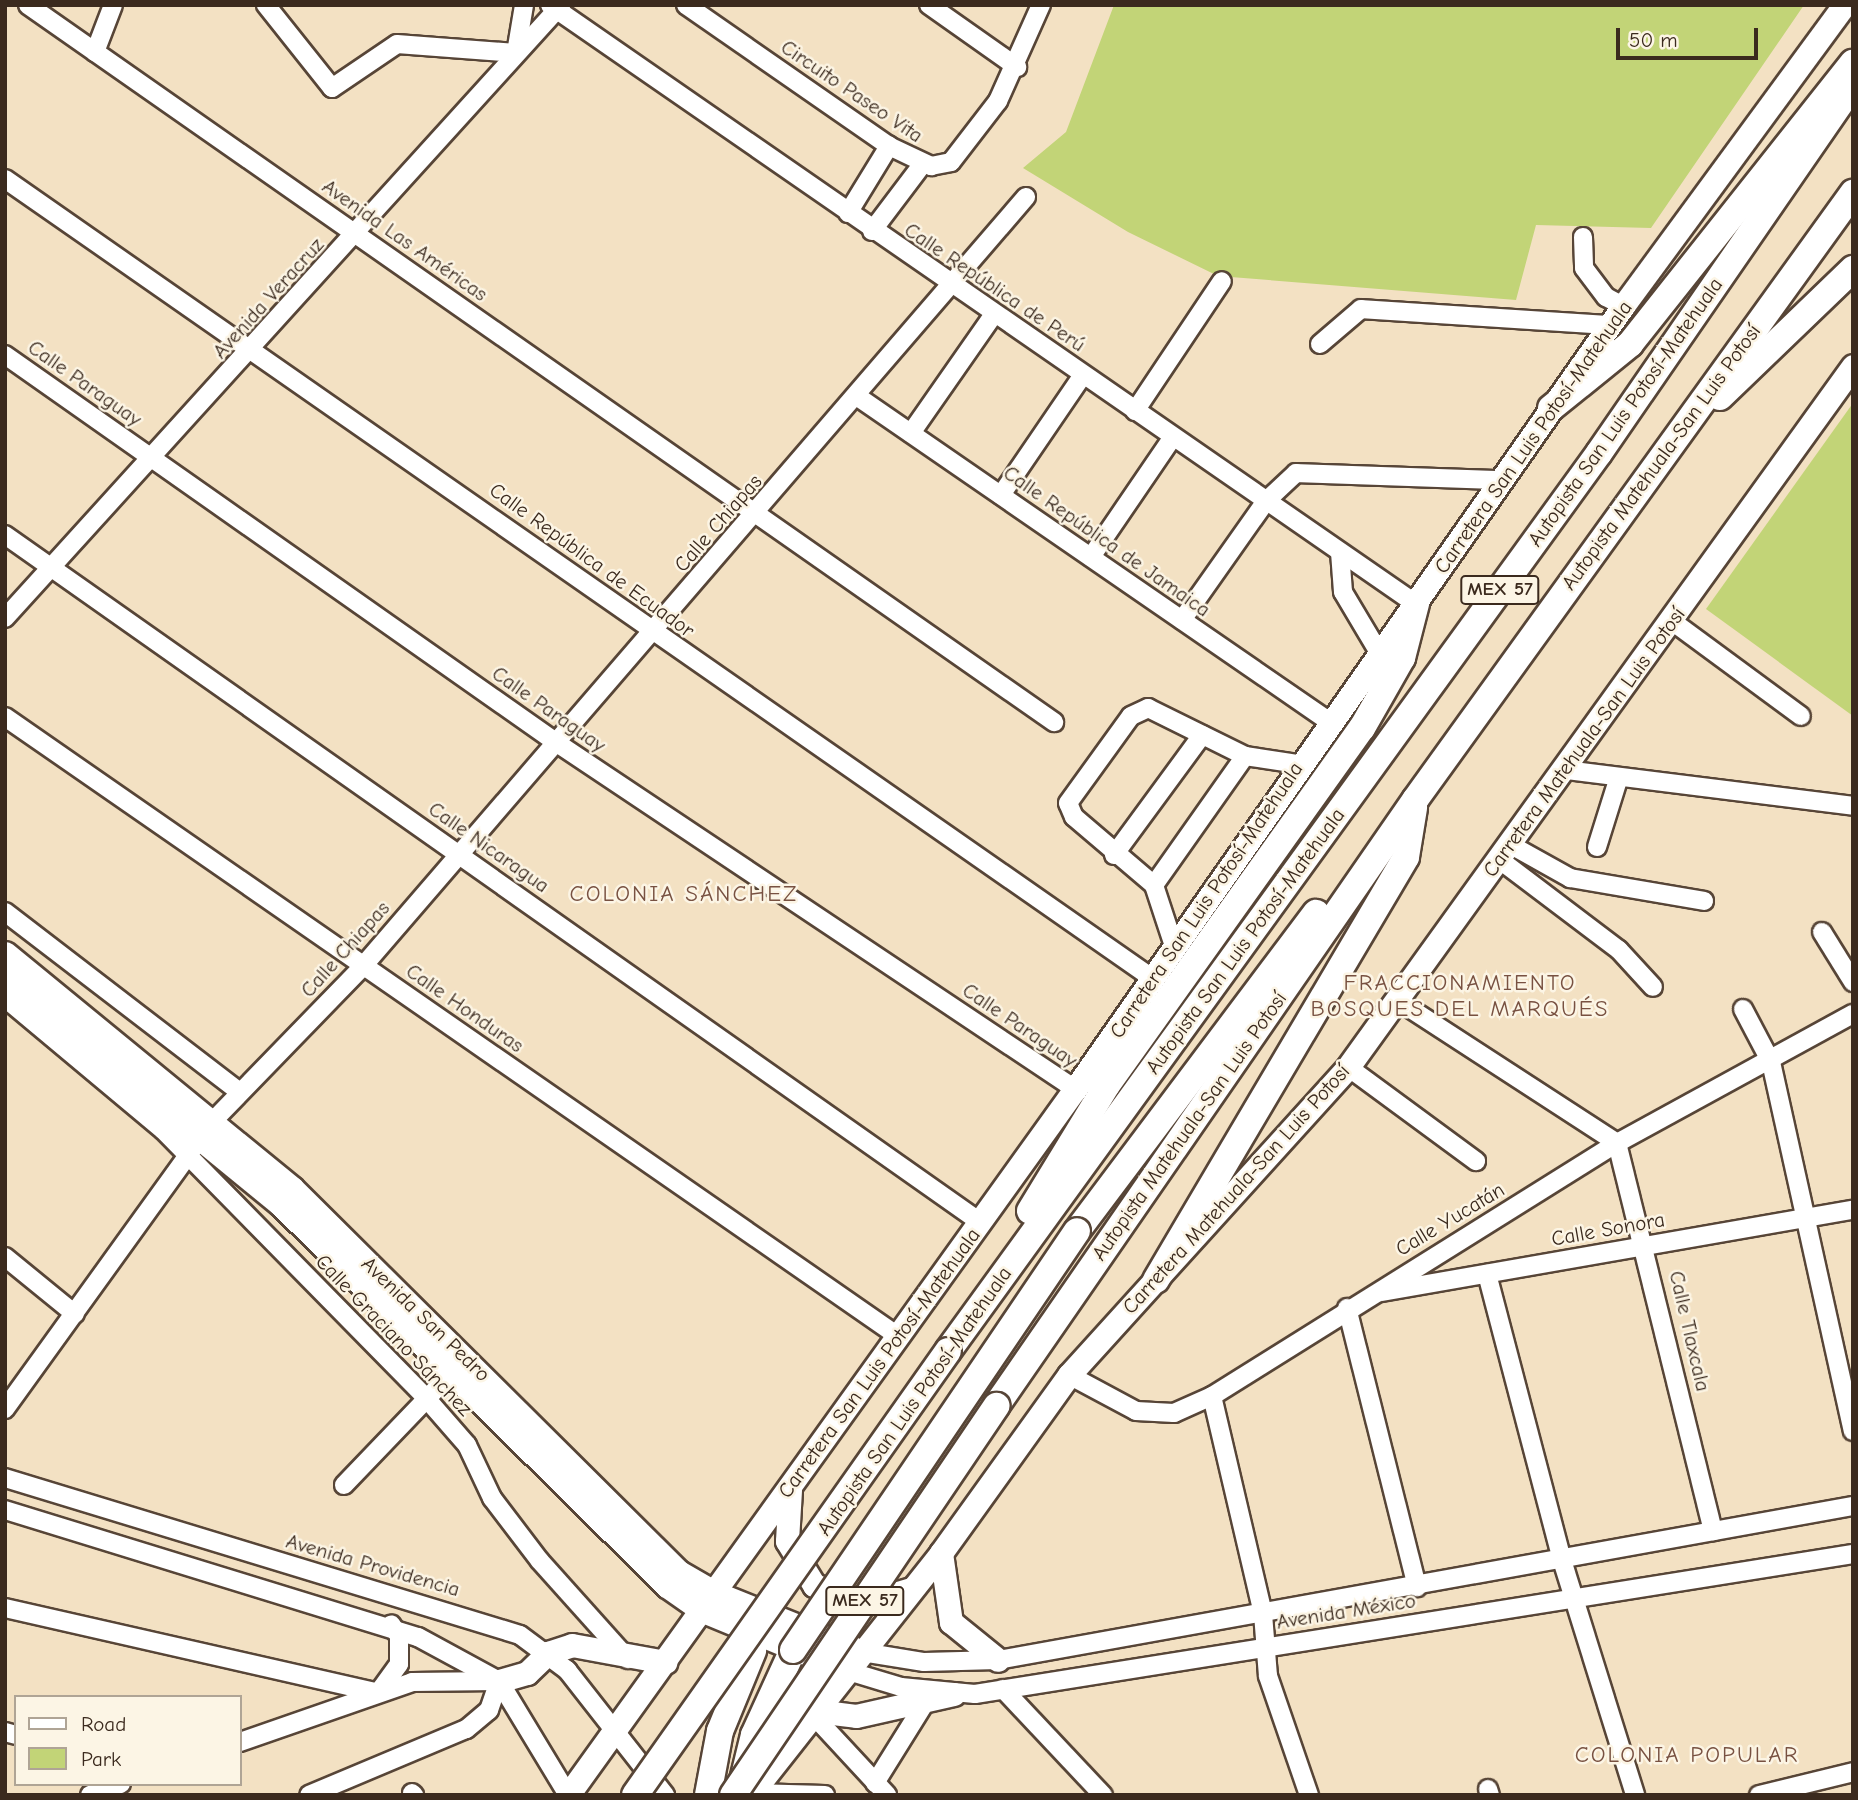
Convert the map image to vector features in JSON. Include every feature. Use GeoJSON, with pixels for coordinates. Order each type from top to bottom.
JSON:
{"type":"FeatureCollection","features":[{"type":"Feature","properties":{"kind":"highway"},"geometry":{"type":"LineString","coordinates":[[1551,408],[1630,344],[1853,63]]}},
{"type":"Feature","properties":{"kind":"highway","name":"Autopista San Luis Potosí-Matehuala"},"geometry":{"type":"LineString","coordinates":[[635,1795],[948,1351],[1599,453],[1853,85]]}},
{"type":"Feature","properties":{"kind":"highway","name":"Autopista Matehuala-San Luis Potosí"},"geometry":{"type":"LineString","coordinates":[[745,1794],[1189,1127],[1415,800],[1853,193]]}},
{"type":"Feature","properties":{"kind":"highway"},"geometry":{"type":"LineString","coordinates":[[1669,447],[1853,269]]}},
{"type":"Feature","properties":{"kind":"highway"},"geometry":{"type":"LineString","coordinates":[[948,1351],[1107,1085],[1362,728],[1402,658],[1416,604]]}},
{"type":"Feature","properties":{"kind":"highway"},"geometry":{"type":"LineString","coordinates":[[1156,1280],[1406,857],[1415,800]]}},
{"type":"Feature","properties":{"kind":"highway"},"geometry":{"type":"LineString","coordinates":[[745,1794],[754,1735],[793,1650],[1077,1231],[1350,868],[1400,822]]}},
{"type":"Feature","properties":{"kind":"highway"},"geometry":{"type":"LineString","coordinates":[[708,1795],[720,1731],[773,1602]]}},
{"type":"Feature","properties":{"kind":"main road","name":"Carretera San Luis Potosí-Matehuala"},"geometry":{"type":"LineString","coordinates":[[568,1795],[1075,1089],[1298,764],[1416,604],[1623,306],[1844,5]]}},
{"type":"Feature","properties":{"kind":"main road","name":"Carretera Matehuala-San Luis Potosí"},"geometry":{"type":"LineString","coordinates":[[745,1794],[815,1713],[914,1588],[1069,1375],[1348,1067],[1566,770],[1853,366]]}},
{"type":"Feature","properties":{"kind":"main road","name":"Avenida San Pedro"},"geometry":{"type":"LineString","coordinates":[[5,953],[207,1128],[707,1601],[848,1671]]}},
{"type":"Feature","properties":{"kind":"main road","name":"Avenida San Pedro"},"geometry":{"type":"LineString","coordinates":[[5,979],[55,1028],[207,1128]]}},
{"type":"Feature","properties":{"kind":"main road"},"geometry":{"type":"LineString","coordinates":[[791,1487],[787,1541],[814,1585],[864,1603],[914,1588]]}},
{"type":"Feature","properties":{"kind":"main road"},"geometry":{"type":"LineString","coordinates":[[941,1553],[951,1622],[998,1660]]}},
{"type":"Feature","properties":{"kind":"main road","name":"Avenida San Pedro"},"geometry":{"type":"LineString","coordinates":[[707,1601],[862,1652]]}},
{"type":"Feature","properties":{"kind":"main road"},"geometry":{"type":"LineString","coordinates":[[499,1681],[527,1673],[548,1653],[572,1645],[628,1659],[665,1662]]}},
{"type":"Feature","properties":{"kind":"main road"},"geometry":{"type":"LineString","coordinates":[[815,1713],[856,1716],[923,1706],[954,1694]]}},
{"type":"Feature","properties":{"kind":"street","name":"Avenida Las Américas"},"geometry":{"type":"LineString","coordinates":[[27,5],[1054,722]]}},
{"type":"Feature","properties":{"kind":"street"},"geometry":{"type":"LineString","coordinates":[[95,52],[113,5]]}},
{"type":"Feature","properties":{"kind":"street"},"geometry":{"type":"LineString","coordinates":[[266,5],[332,88],[397,44],[516,53],[524,5]]}},
{"type":"Feature","properties":{"kind":"street","name":"Circuito Paseo Vita"},"geometry":{"type":"LineString","coordinates":[[686,5],[889,146],[922,164],[951,162],[1017,67],[1041,5]]}},
{"type":"Feature","properties":{"kind":"street"},"geometry":{"type":"LineString","coordinates":[[929,5],[1017,67]]}},
{"type":"Feature","properties":{"kind":"street","name":"Avenida Veracruz"},"geometry":{"type":"LineString","coordinates":[[5,618],[357,234],[556,7]]}},
{"type":"Feature","properties":{"kind":"street","name":"Calle República de Perú"},"geometry":{"type":"LineString","coordinates":[[556,7],[872,231],[1416,604]]}},
{"type":"Feature","properties":{"kind":"street"},"geometry":{"type":"LineString","coordinates":[[849,214],[889,146]]}},
{"type":"Feature","properties":{"kind":"street"},"geometry":{"type":"LineString","coordinates":[[872,231],[922,164]]}},
{"type":"Feature","properties":{"kind":"street","name":"Calle República de Ecuador"},"geometry":{"type":"LineString","coordinates":[[5,179],[253,349],[653,632],[1152,978]]}},
{"type":"Feature","properties":{"kind":"street","name":"Calle Chiapas"},"geometry":{"type":"LineString","coordinates":[[5,1409],[207,1128],[364,965],[954,286],[1026,197]]}},
{"type":"Feature","properties":{"kind":"street"},"geometry":{"type":"LineString","coordinates":[[1583,237],[1584,268],[1606,297],[1623,306]]}},
{"type":"Feature","properties":{"kind":"street"},"geometry":{"type":"LineString","coordinates":[[1135,411],[1222,281]]}},
{"type":"Feature","properties":{"kind":"street"},"geometry":{"type":"LineString","coordinates":[[1321,344],[1361,309],[1610,325]]}},
{"type":"Feature","properties":{"kind":"street"},"geometry":{"type":"LineString","coordinates":[[911,433],[994,314]]}},
{"type":"Feature","properties":{"kind":"street","name":"Calle Paraguay"},"geometry":{"type":"LineString","coordinates":[[5,355],[557,743],[1075,1089]]}},
{"type":"Feature","properties":{"kind":"street"},"geometry":{"type":"LineString","coordinates":[[1001,495],[1083,375]]}},
{"type":"Feature","properties":{"kind":"street","name":"Calle República de Jamaica"},"geometry":{"type":"LineString","coordinates":[[858,397],[1330,722]]}},
{"type":"Feature","properties":{"kind":"street"},"geometry":{"type":"LineString","coordinates":[[1091,557],[1173,438]]}},
{"type":"Feature","properties":{"kind":"street"},"geometry":{"type":"LineString","coordinates":[[1182,620],[1266,501],[1303,472],[1501,480]]}},
{"type":"Feature","properties":{"kind":"street","name":"Calle Nicaragua"},"geometry":{"type":"LineString","coordinates":[[5,535],[980,1222]]}},
{"type":"Feature","properties":{"kind":"street"},"geometry":{"type":"LineString","coordinates":[[1340,552],[1343,592],[1380,654]]}},
{"type":"Feature","properties":{"kind":"street"},"geometry":{"type":"LineString","coordinates":[[1672,621],[1801,716]]}},
{"type":"Feature","properties":{"kind":"street"},"geometry":{"type":"LineString","coordinates":[[1174,946],[1153,886],[1114,855],[1068,803],[1131,716],[1149,708],[1245,756],[1298,764]]}},
{"type":"Feature","properties":{"kind":"street","name":"Calle Honduras"},"geometry":{"type":"LineString","coordinates":[[5,717],[898,1336]]}},
{"type":"Feature","properties":{"kind":"street"},"geometry":{"type":"LineString","coordinates":[[1114,855],[1202,736]]}},
{"type":"Feature","properties":{"kind":"street"},"geometry":{"type":"LineString","coordinates":[[1153,886],[1245,756]]}},
{"type":"Feature","properties":{"kind":"street"},"geometry":{"type":"LineString","coordinates":[[1566,770],[1853,806]]}},
{"type":"Feature","properties":{"kind":"street"},"geometry":{"type":"LineString","coordinates":[[1597,847],[1619,777]]}},
{"type":"Feature","properties":{"kind":"street"},"geometry":{"type":"LineString","coordinates":[[1506,852],[1570,878],[1703,901]]}},
{"type":"Feature","properties":{"kind":"street"},"geometry":{"type":"LineString","coordinates":[[1506,852],[1619,950],[1653,986]]}},
{"type":"Feature","properties":{"kind":"street"},"geometry":{"type":"LineString","coordinates":[[5,912],[240,1092]]}},
{"type":"Feature","properties":{"kind":"street"},"geometry":{"type":"LineString","coordinates":[[1822,932],[1853,982]]}},
{"type":"Feature","properties":{"kind":"street","name":"Calle Graciano Sánchez"},"geometry":{"type":"LineString","coordinates":[[5,998],[55,1028],[188,1155],[426,1398],[467,1445],[492,1498],[540,1561],[628,1659]]}},
{"type":"Feature","properties":{"kind":"street"},"geometry":{"type":"LineString","coordinates":[[1397,1000],[1617,1143]]}},
{"type":"Feature","properties":{"kind":"street"},"geometry":{"type":"LineString","coordinates":[[1743,1009],[1771,1062],[1804,1221],[1853,1431]]}},
{"type":"Feature","properties":{"kind":"street","name":"Calle Yucatán"},"geometry":{"type":"LineString","coordinates":[[1069,1375],[1136,1411],[1174,1413],[1212,1396],[1370,1294],[1617,1143],[1771,1062],[1853,1014]]}},
{"type":"Feature","properties":{"kind":"street"},"geometry":{"type":"LineString","coordinates":[[1348,1067],[1476,1161]]}},
{"type":"Feature","properties":{"kind":"street","name":"Calle Tlaxcala"},"geometry":{"type":"LineString","coordinates":[[1617,1143],[1646,1244],[1713,1531]]}},
{"type":"Feature","properties":{"kind":"street","name":"Calle Sonora"},"geometry":{"type":"LineString","coordinates":[[1370,1294],[1487,1275],[1646,1244],[1804,1221],[1853,1210]]}},
{"type":"Feature","properties":{"kind":"street"},"geometry":{"type":"LineString","coordinates":[[5,1257],[75,1314]]}},
{"type":"Feature","properties":{"kind":"street"},"geometry":{"type":"LineString","coordinates":[[1487,1275],[1562,1560],[1635,1795]]}},
{"type":"Feature","properties":{"kind":"street"},"geometry":{"type":"LineString","coordinates":[[1348,1308],[1417,1587]]}},
{"type":"Feature","properties":{"kind":"street"},"geometry":{"type":"LineString","coordinates":[[344,1485],[459,1366]]}},
{"type":"Feature","properties":{"kind":"street"},"geometry":{"type":"LineString","coordinates":[[1212,1396],[1263,1614],[1268,1676],[1309,1795]]}},
{"type":"Feature","properties":{"kind":"street","name":"Avenida Providencia"},"geometry":{"type":"LineString","coordinates":[[5,1478],[471,1617],[548,1653],[616,1728],[665,1795]]}},
{"type":"Feature","properties":{"kind":"street","name":"Avenida México"},"geometry":{"type":"LineString","coordinates":[[862,1652],[924,1662],[998,1660],[1417,1587],[1853,1506]]}},
{"type":"Feature","properties":{"kind":"street"},"geometry":{"type":"LineString","coordinates":[[5,1510],[391,1624],[499,1681],[568,1795]]}},
{"type":"Feature","properties":{"kind":"street","name":"Avenida México"},"geometry":{"type":"LineString","coordinates":[[848,1671],[954,1694],[1003,1689],[1853,1554]]}},
{"type":"Feature","properties":{"kind":"street"},"geometry":{"type":"LineString","coordinates":[[320,1604],[328,1576]]}},
{"type":"Feature","properties":{"kind":"street"},"geometry":{"type":"LineString","coordinates":[[5,1608],[378,1693]]}},
{"type":"Feature","properties":{"kind":"street"},"geometry":{"type":"LineString","coordinates":[[378,1693],[399,1664],[399,1636],[391,1624]]}},
{"type":"Feature","properties":{"kind":"street"},"geometry":{"type":"LineString","coordinates":[[242,1741],[378,1693],[442,1678],[499,1681]]}},
{"type":"Feature","properties":{"kind":"street"},"geometry":{"type":"LineString","coordinates":[[309,1795],[466,1729],[489,1710],[499,1681]]}},
{"type":"Feature","properties":{"kind":"street"},"geometry":{"type":"LineString","coordinates":[[1003,1689],[1103,1795]]}},
{"type":"Feature","properties":{"kind":"street"},"geometry":{"type":"LineString","coordinates":[[815,1713],[881,1789],[923,1706]]}},
{"type":"Feature","properties":{"kind":"street"},"geometry":{"type":"LineString","coordinates":[[1759,1795],[1853,1772]]}},
{"type":"Feature","properties":{"kind":"street"},"geometry":{"type":"LineString","coordinates":[[90,1795],[115,1786]]}},
{"type":"Feature","properties":{"kind":"street"},"geometry":{"type":"LineString","coordinates":[[745,1794],[825,1795]]}},
{"type":"Feature","properties":{"kind":"green space"},"geometry":{"type":"Polygon","coordinates":[[[1114,5],[1804,5],[1651,228],[1536,225],[1516,300],[1218,276],[1128,232],[1023,168],[1066,132],[1114,5]]]}},
{"type":"Feature","properties":{"kind":"green space"},"geometry":{"type":"Polygon","coordinates":[[[1853,403],[1853,716],[1706,609],[1853,403]]]}},
{"type":"Feature","properties":{"kind":"district","name":"COLONIA SÁNCHEZ"},"geometry":{"type":"Point","coordinates":[684,894]}},
{"type":"Feature","properties":{"kind":"district","name":"FRACCIONAMIENTO BOSQUES DEL MARQUÉS"},"geometry":{"type":"Point","coordinates":[1460,996]}},
{"type":"Feature","properties":{"kind":"district","name":"COLONIA POPULAR"},"geometry":{"type":"Point","coordinates":[1687,1755]}}]}
